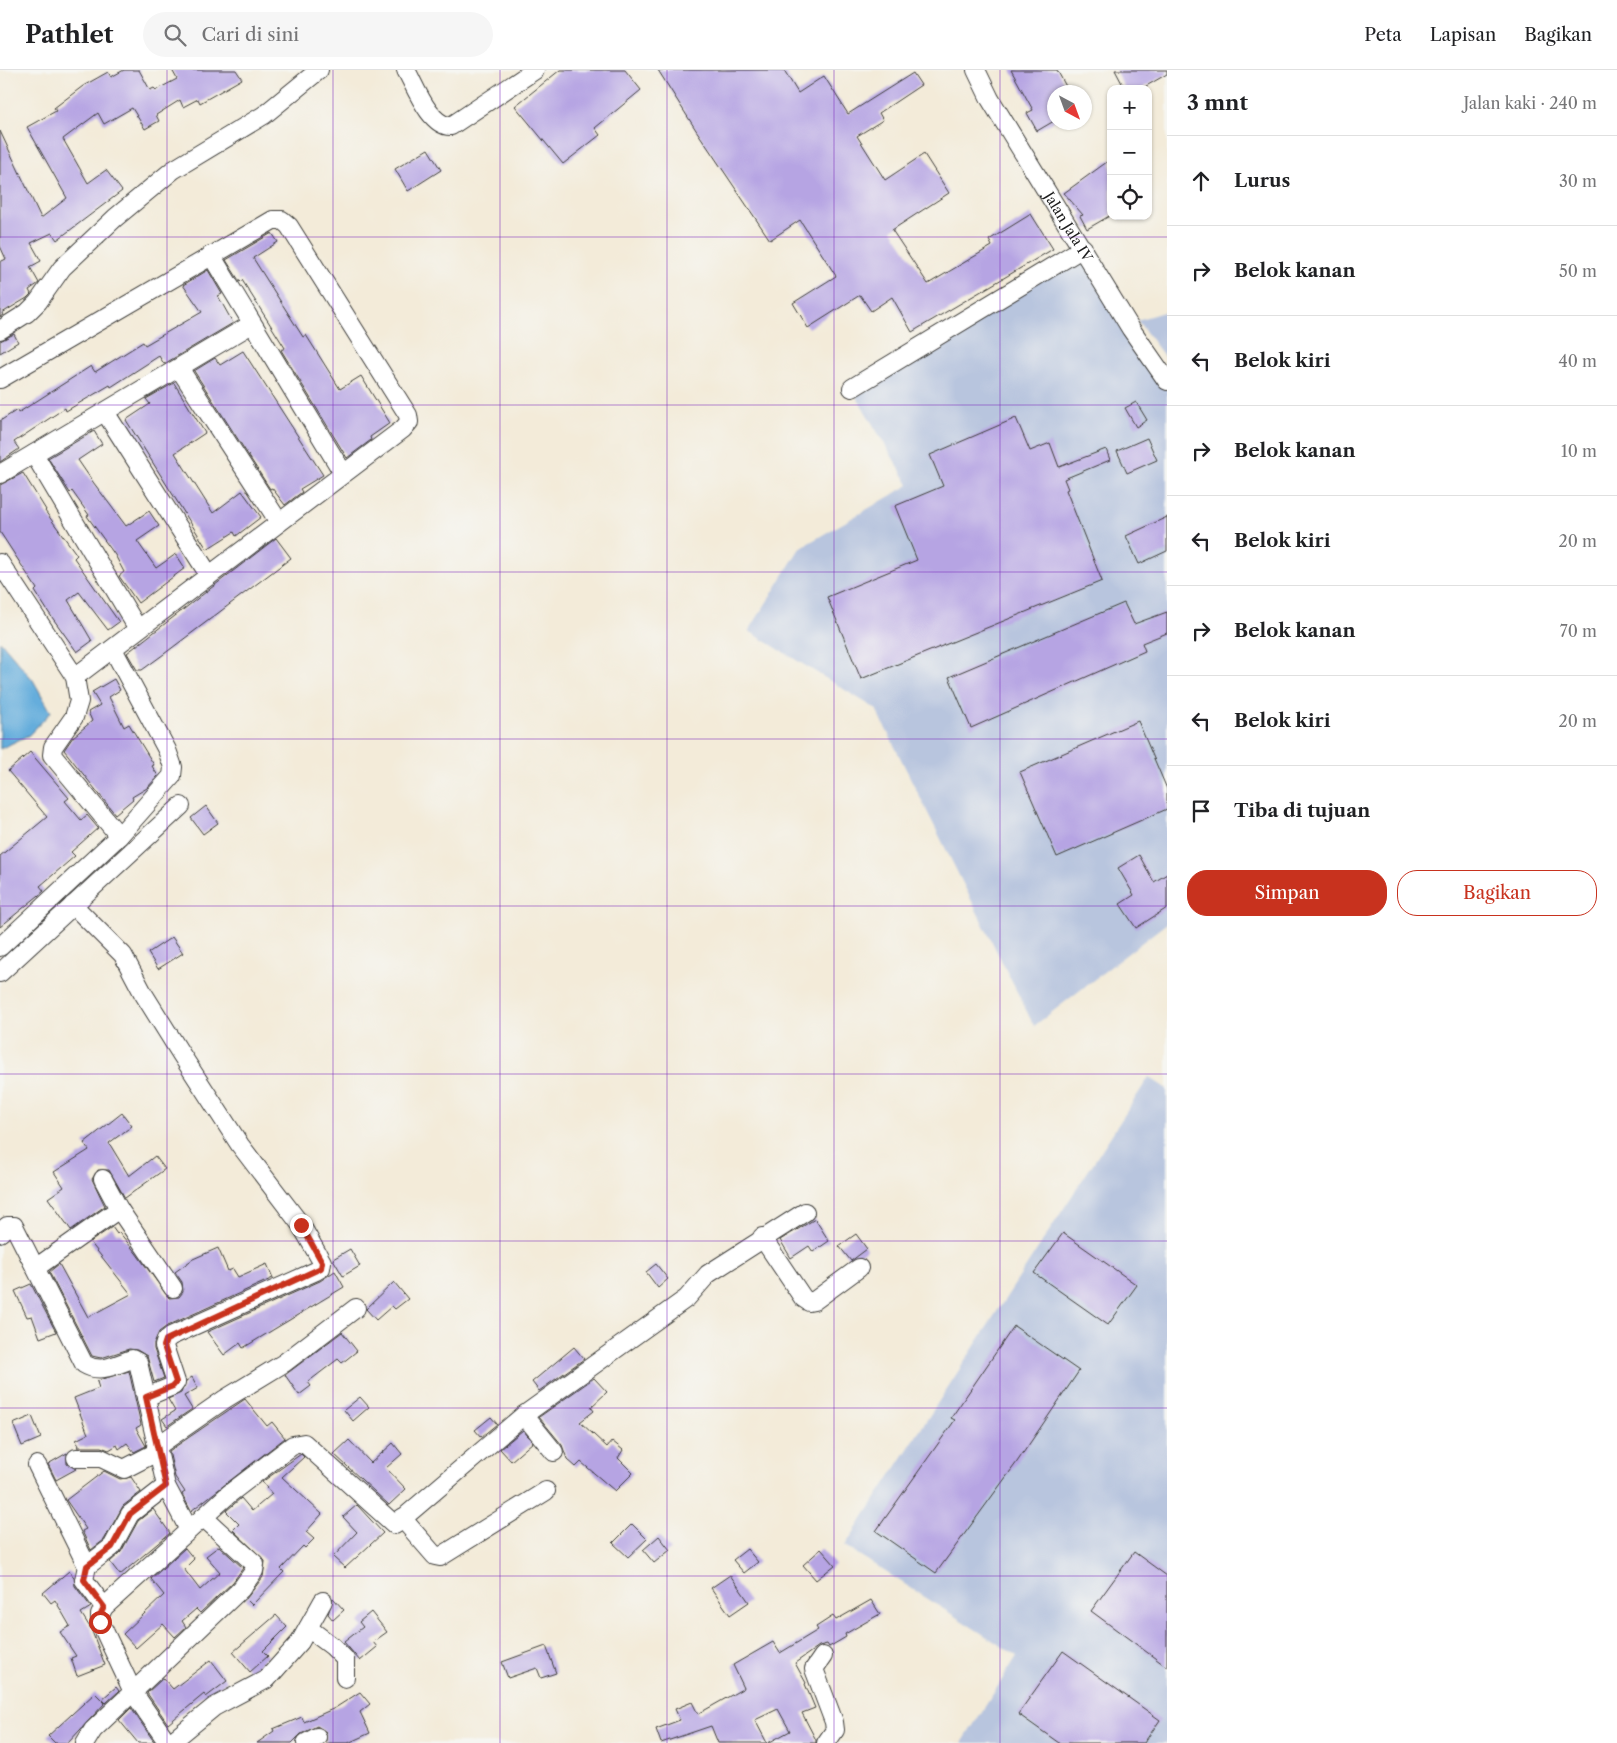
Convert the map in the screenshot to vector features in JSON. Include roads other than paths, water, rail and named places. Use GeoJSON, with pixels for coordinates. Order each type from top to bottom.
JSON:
{"type":"FeatureCollection","features":[{"type":"Feature","properties":{"kind":"street"},"geometry":{"type":"LineString","coordinates":[[0,330],[27,313],[38,302],[62,268],[115,218],[173,170],[264,115],[319,70]]}},
{"type":"Feature","properties":{"kind":"street"},"geometry":{"type":"LineString","coordinates":[[406,70],[435,121],[451,126],[534,70]]}},
{"type":"Feature","properties":{"kind":"street","name":"Jalan Jala IV"},"geometry":{"type":"LineString","coordinates":[[982,72],[990,99],[1131,329],[1167,381]]}},
{"type":"Feature","properties":{"kind":"street"},"geometry":{"type":"LineString","coordinates":[[0,378],[273,220],[282,220],[289,226],[408,415],[409,422],[403,429],[342,473],[75,678]]}},
{"type":"Feature","properties":{"kind":"street"},"geometry":{"type":"LineString","coordinates":[[852,388],[1083,248]]}},
{"type":"Feature","properties":{"kind":"street"},"geometry":{"type":"LineString","coordinates":[[211,255],[342,473]]}},
{"type":"Feature","properties":{"kind":"street"},"geometry":{"type":"LineString","coordinates":[[0,474],[252,324]]}},
{"type":"Feature","properties":{"kind":"street"},"geometry":{"type":"LineString","coordinates":[[179,368],[279,522]]}},
{"type":"Feature","properties":{"kind":"street"},"geometry":{"type":"LineString","coordinates":[[105,412],[209,575]]}},
{"type":"Feature","properties":{"kind":"street"},"geometry":{"type":"LineString","coordinates":[[34,454],[138,629]]}},
{"type":"Feature","properties":{"kind":"street"},"geometry":{"type":"LineString","coordinates":[[0,562],[75,678],[79,701],[74,717],[53,747],[52,755],[119,836]]}},
{"type":"Feature","properties":{"kind":"street"},"geometry":{"type":"LineString","coordinates":[[0,948],[119,836],[172,776],[173,767],[167,750],[113,649]]}},
{"type":"Feature","properties":{"kind":"street"},"geometry":{"type":"LineString","coordinates":[[0,973],[181,806]]}},
{"type":"Feature","properties":{"kind":"street"},"geometry":{"type":"LineString","coordinates":[[73,906],[123,955],[143,993],[181,1054],[240,1145],[301,1225],[322,1262],[321,1268],[316,1271],[171,1336],[166,1340],[164,1346],[176,1382],[173,1386],[146,1397]]}},
{"type":"Feature","properties":{"kind":"street"},"geometry":{"type":"LineString","coordinates":[[103,1180],[119,1209],[173,1288]]}},
{"type":"Feature","properties":{"kind":"street"},"geometry":{"type":"LineString","coordinates":[[37,1267],[119,1209]]}},
{"type":"Feature","properties":{"kind":"street"},"geometry":{"type":"LineString","coordinates":[[323,1601],[300,1642],[267,1679],[214,1706],[169,1743],[133,1692],[100,1622],[100,1615],[104,1607],[203,1517],[265,1467],[301,1443],[308,1445],[345,1482],[394,1524],[524,1415],[687,1298],[708,1274],[762,1237],[805,1212]]}},
{"type":"Feature","properties":{"kind":"street"},"geometry":{"type":"LineString","coordinates":[[0,1233],[8,1226],[14,1226],[37,1267],[76,1352],[84,1364],[92,1369],[101,1370],[136,1360],[166,1486],[189,1530]]}},
{"type":"Feature","properties":{"kind":"street"},"geometry":{"type":"LineString","coordinates":[[762,1237],[803,1298],[809,1302],[814,1301],[859,1268]]}},
{"type":"Feature","properties":{"kind":"street"},"geometry":{"type":"LineString","coordinates":[[76,1458],[100,1458],[124,1469],[156,1450],[214,1406],[284,1363],[356,1308]]}},
{"type":"Feature","properties":{"kind":"street"},"geometry":{"type":"LineString","coordinates":[[524,1415],[554,1452]]}},
{"type":"Feature","properties":{"kind":"street"},"geometry":{"type":"LineString","coordinates":[[37,1464],[87,1566],[84,1580],[104,1607]]}},
{"type":"Feature","properties":{"kind":"street"},"geometry":{"type":"LineString","coordinates":[[87,1566],[112,1547],[130,1514],[166,1486]]}},
{"type":"Feature","properties":{"kind":"street"},"geometry":{"type":"LineString","coordinates":[[402,1518],[432,1552],[440,1557],[546,1491]]}},
{"type":"Feature","properties":{"kind":"street"},"geometry":{"type":"LineString","coordinates":[[85,1743],[93,1730],[241,1589],[256,1566],[203,1517]]}},
{"type":"Feature","properties":{"kind":"street"},"geometry":{"type":"LineString","coordinates":[[308,1628],[344,1659],[345,1678]]}},
{"type":"Feature","properties":{"kind":"street"},"geometry":{"type":"LineString","coordinates":[[823,1656],[814,1669],[834,1722],[835,1730],[826,1743]]}},
{"type":"Feature","properties":{"kind":"water"},"geometry":{"type":"Polygon","coordinates":[[[0,641],[33,680],[51,712],[29,735],[0,749],[0,641]]]}}]}
